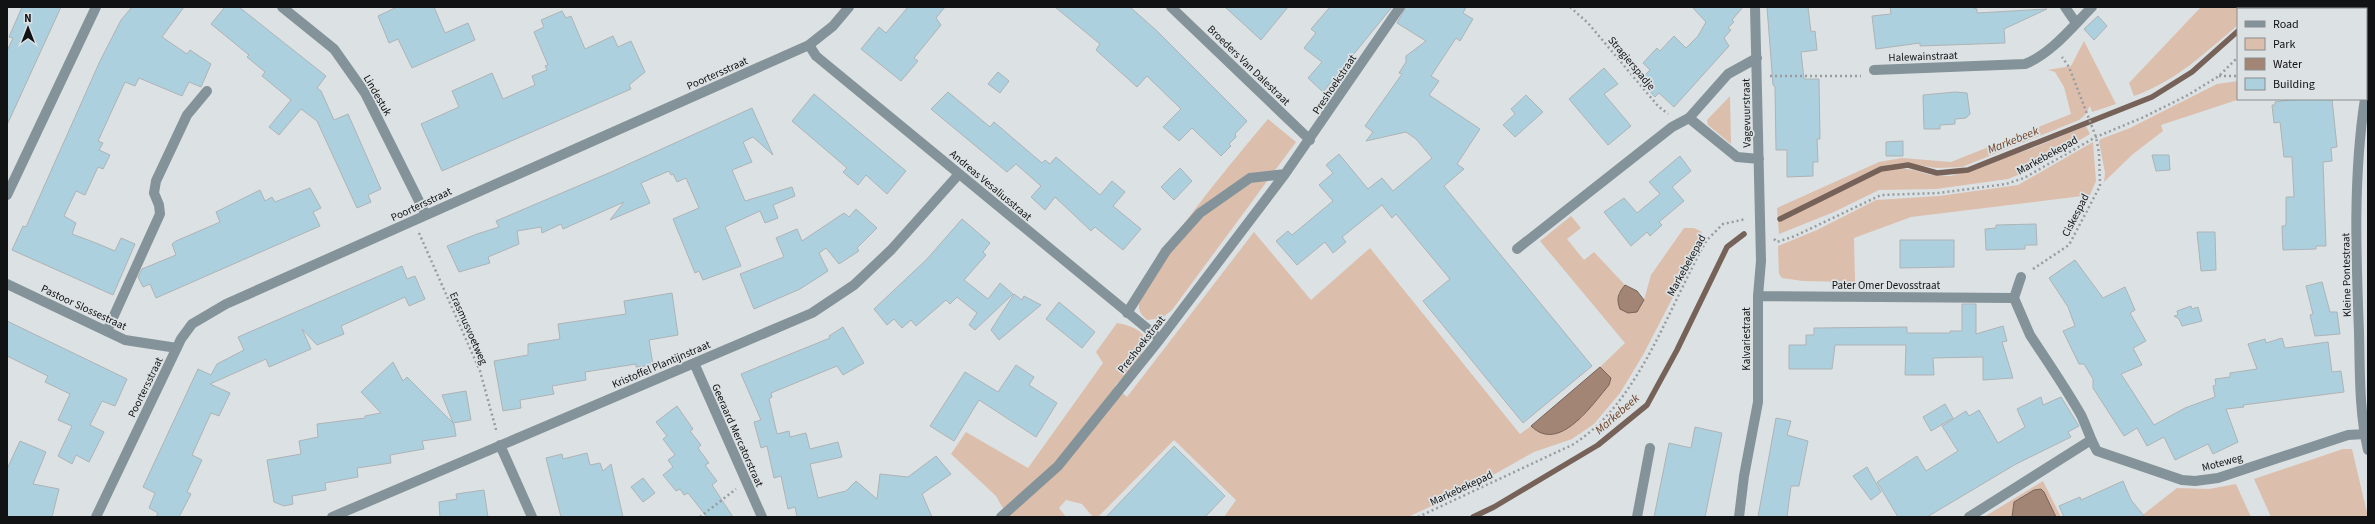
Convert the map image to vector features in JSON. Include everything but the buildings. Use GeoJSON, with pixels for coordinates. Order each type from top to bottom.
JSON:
{"type":"FeatureCollection","features":[{"type":"Feature","properties":{"kind":"street"},"geometry":{"type":"LineString","coordinates":[[7,195],[96,7]]}},
{"type":"Feature","properties":{"kind":"street","name":"Lindestuk"},"geometry":{"type":"LineString","coordinates":[[282,7],[334,49],[365,93],[426,215]]}},
{"type":"Feature","properties":{"kind":"street","name":"Poortersstraat"},"geometry":{"type":"LineString","coordinates":[[96,517],[177,348],[192,324],[226,304],[809,45],[833,26],[849,7]]}},
{"type":"Feature","properties":{"kind":"street","name":"Broeders Van Dalestraat"},"geometry":{"type":"LineString","coordinates":[[1171,7],[1310,140]]}},
{"type":"Feature","properties":{"kind":"street","name":"Preshoekstraat"},"geometry":{"type":"LineString","coordinates":[[1001,517],[1058,466],[1160,340],[1310,140],[1400,7]]}},
{"type":"Feature","properties":{"kind":"street","name":"Vagevuurstraat"},"geometry":{"type":"LineString","coordinates":[[1755,7],[1758,58],[1759,159],[1737,157],[1689,118],[1728,74],[1758,58]]}},
{"type":"Feature","properties":{"kind":"street"},"geometry":{"type":"LineString","coordinates":[[2065,7],[2076,23]]}},
{"type":"Feature","properties":{"kind":"street","name":"Halewainstraat"},"geometry":{"type":"LineString","coordinates":[[1874,70],[2025,64],[2034,61],[2053,45],[2092,7]]}},
{"type":"Feature","properties":{"kind":"street","name":"Andreas Vesaliusstraat"},"geometry":{"type":"LineString","coordinates":[[809,45],[816,56],[1160,340]]}},
{"type":"Feature","properties":{"kind":"street"},"geometry":{"type":"LineString","coordinates":[[107,331],[160,214],[159,205],[154,194],[156,181],[187,115],[207,91]]}},
{"type":"Feature","properties":{"kind":"street","name":"Kleine Pontestraat"},"geometry":{"type":"LineString","coordinates":[[2365,100],[2361,122],[2357,208],[2358,311],[2364,434],[2368,450]]}},
{"type":"Feature","properties":{"kind":"street"},"geometry":{"type":"LineString","coordinates":[[1517,250],[1672,127],[1689,118]]}},
{"type":"Feature","properties":{"kind":"street","name":"Kalvariestraat"},"geometry":{"type":"LineString","coordinates":[[1740,517],[1744,476],[1758,402],[1758,296],[1761,261],[1759,159]]}},
{"type":"Feature","properties":{"kind":"street","name":"Kristoffel Plantijnstraat"},"geometry":{"type":"LineString","coordinates":[[332,517],[812,314],[854,285],[891,250],[959,174]]}},
{"type":"Feature","properties":{"kind":"street"},"geometry":{"type":"LineString","coordinates":[[1127,313],[1166,251],[1200,213],[1250,178],[1285,174]]}},
{"type":"Feature","properties":{"kind":"street"},"geometry":{"type":"LineString","coordinates":[[2014,298],[2022,277]]}},
{"type":"Feature","properties":{"kind":"street","name":"Pastoor Slossestraat"},"geometry":{"type":"LineString","coordinates":[[7,284],[125,340],[177,348]]}},
{"type":"Feature","properties":{"kind":"street","name":"Pater Omer Devosstraat"},"geometry":{"type":"LineString","coordinates":[[1758,296],[2014,298]]}},
{"type":"Feature","properties":{"kind":"street","name":"Moteweg"},"geometry":{"type":"LineString","coordinates":[[2014,298],[2030,335],[2083,419],[2091,440],[2098,451],[2182,480],[2195,481],[2218,478],[2348,435],[2364,434]]}},
{"type":"Feature","properties":{"kind":"street","name":"Geeraard Mercatorstraat"},"geometry":{"type":"LineString","coordinates":[[694,363],[762,517]]}},
{"type":"Feature","properties":{"kind":"street"},"geometry":{"type":"LineString","coordinates":[[1968,517],[2091,440]]}},
{"type":"Feature","properties":{"kind":"street"},"geometry":{"type":"LineString","coordinates":[[500,445],[532,517]]}},
{"type":"Feature","properties":{"kind":"street"},"geometry":{"type":"LineString","coordinates":[[1637,517],[1650,448]]}},
{"type":"Feature","properties":{"kind":"path","name":"Stragierspadje"},"geometry":{"type":"LineString","coordinates":[[1570,7],[1588,23],[1666,114],[1689,118]]}},
{"type":"Feature","properties":{"kind":"path"},"geometry":{"type":"LineString","coordinates":[[2053,45],[2069,67],[2096,137]]}},
{"type":"Feature","properties":{"kind":"path","name":"Markebekepad"},"geometry":{"type":"LineString","coordinates":[[1418,517],[1572,445],[1595,429],[1614,407],[1639,370],[1707,240],[1723,224],[1742,218],[1748,219],[1778,242],[1795,236],[1881,195],[1939,193],[2015,182],[2096,137],[2144,117],[2220,76],[2237,58]]}},
{"type":"Feature","properties":{"kind":"path","name":"Halewainstraat"},"geometry":{"type":"LineString","coordinates":[[1758,76],[1869,76],[1874,70]]}},
{"type":"Feature","properties":{"kind":"path","name":"Markebekepad"},"geometry":{"type":"LineString","coordinates":[[2220,76],[2237,76]]}},
{"type":"Feature","properties":{"kind":"path","name":"Ciskespad"},"geometry":{"type":"LineString","coordinates":[[2022,277],[2069,245],[2100,186],[2100,166],[2096,137]]}},
{"type":"Feature","properties":{"kind":"path","name":"Erasmusvoetweg"},"geometry":{"type":"LineString","coordinates":[[413,221],[480,371],[500,445]]}},
{"type":"Feature","properties":{"kind":"path"},"geometry":{"type":"LineString","coordinates":[[700,517],[734,490],[747,484]]}},
{"type":"Feature","properties":{"kind":"green space"},"geometry":{"type":"Polygon","coordinates":[[[2201,7],[2255,7],[2237,8],[2237,26],[2189,65],[2164,82],[2150,90],[2134,96],[2129,83],[2201,7]]]}},
{"type":"Feature","properties":{"kind":"green space"},"geometry":{"type":"Polygon","coordinates":[[[2084,41],[2116,104],[2092,112],[2090,106],[2084,116],[2079,120],[1962,167],[1936,168],[1905,163],[1898,164],[1898,168],[1914,170],[1931,175],[1951,176],[2030,149],[2086,126],[2090,134],[2030,170],[2008,179],[1936,189],[1879,190],[1834,212],[1779,234],[1777,208],[1879,162],[1902,158],[1951,162],[2071,114],[2064,87],[2055,72],[2048,70],[2071,66],[2084,41]]]}},
{"type":"Feature","properties":{"kind":"green space"},"geometry":{"type":"Polygon","coordinates":[[[2237,81],[2237,100],[2161,125],[2163,131],[2133,154],[2104,182],[2105,173],[2099,141],[2101,139],[2130,128],[2217,84],[2237,81]]]}},
{"type":"Feature","properties":{"kind":"green space"},"geometry":{"type":"Polygon","coordinates":[[[1730,96],[1731,144],[1708,125],[1707,120],[1730,96]]]}},
{"type":"Feature","properties":{"kind":"green space"},"geometry":{"type":"Polygon","coordinates":[[[1268,119],[1296,142],[1172,310],[1162,318],[1147,320],[1139,308],[1142,292],[1154,269],[1193,212],[1268,119]]]}},
{"type":"Feature","properties":{"kind":"green space"},"geometry":{"type":"Polygon","coordinates":[[[2093,142],[2096,181],[2090,195],[1911,217],[1854,238],[1855,282],[1803,281],[1782,278],[1779,274],[1778,246],[1817,230],[1876,200],[1939,196],[2018,185],[2093,142]]]}},
{"type":"Feature","properties":{"kind":"green space"},"geometry":{"type":"Polygon","coordinates":[[[1571,216],[1581,228],[1567,239],[1584,260],[1594,252],[1625,285],[1618,294],[1628,313],[1637,312],[1644,300],[1651,275],[1684,228],[1694,228],[1702,232],[1687,270],[1643,355],[1620,393],[1594,424],[1572,439],[1534,452],[1468,489],[1408,517],[1224,517],[1236,500],[1174,440],[1098,517],[1093,517],[1082,504],[1066,500],[1059,508],[1066,517],[1008,517],[996,496],[951,454],[966,432],[1028,468],[1103,363],[1096,352],[1117,323],[1133,328],[1142,334],[1145,341],[1143,350],[1138,359],[1115,386],[1127,397],[1254,232],[1311,300],[1370,248],[1520,434],[1531,426],[1542,433],[1553,434],[1564,431],[1574,424],[1594,404],[1609,385],[1611,378],[1600,367],[1625,343],[1540,241],[1571,216]]]}},
{"type":"Feature","properties":{"kind":"green space"},"geometry":{"type":"Polygon","coordinates":[[[2343,449],[2352,449],[2368,517],[2271,517],[2254,479],[2343,449]]]}},
{"type":"Feature","properties":{"kind":"green space"},"geometry":{"type":"Polygon","coordinates":[[[2043,481],[2061,517],[2056,517],[2044,492],[2041,489],[2034,490],[2014,502],[2012,517],[1984,517],[2043,481]]]}},
{"type":"Feature","properties":{"kind":"green space"},"geometry":{"type":"Polygon","coordinates":[[[2236,484],[2251,517],[2140,517],[2177,488],[2209,489],[2236,484]]]}},
{"type":"Feature","properties":{"kind":"water"},"geometry":{"type":"Polygon","coordinates":[[[1625,285],[1637,291],[1644,300],[1637,312],[1628,313],[1620,309],[1618,296],[1625,285]]]}},
{"type":"Feature","properties":{"kind":"water"},"geometry":{"type":"Polygon","coordinates":[[[1600,367],[1611,378],[1609,385],[1594,404],[1574,424],[1564,431],[1553,434],[1542,433],[1531,426],[1600,367]]]}},
{"type":"Feature","properties":{"kind":"water"},"geometry":{"type":"Polygon","coordinates":[[[2041,489],[2044,492],[2056,517],[2012,517],[2014,502],[2034,490],[2041,489]]]}},
{"type":"Feature","properties":{"kind":"waterway","name":"Markebeek"},"geometry":{"type":"LineString","coordinates":[[1780,219],[1881,169],[1908,165],[1937,173],[1968,170],[2152,97],[2192,72],[2237,32]]}},
{"type":"Feature","properties":{"kind":"waterway","name":"Markebeek"},"geometry":{"type":"LineString","coordinates":[[1473,517],[1494,507],[1598,445],[1647,405],[1677,350],[1727,247],[1744,234]]}}]}
